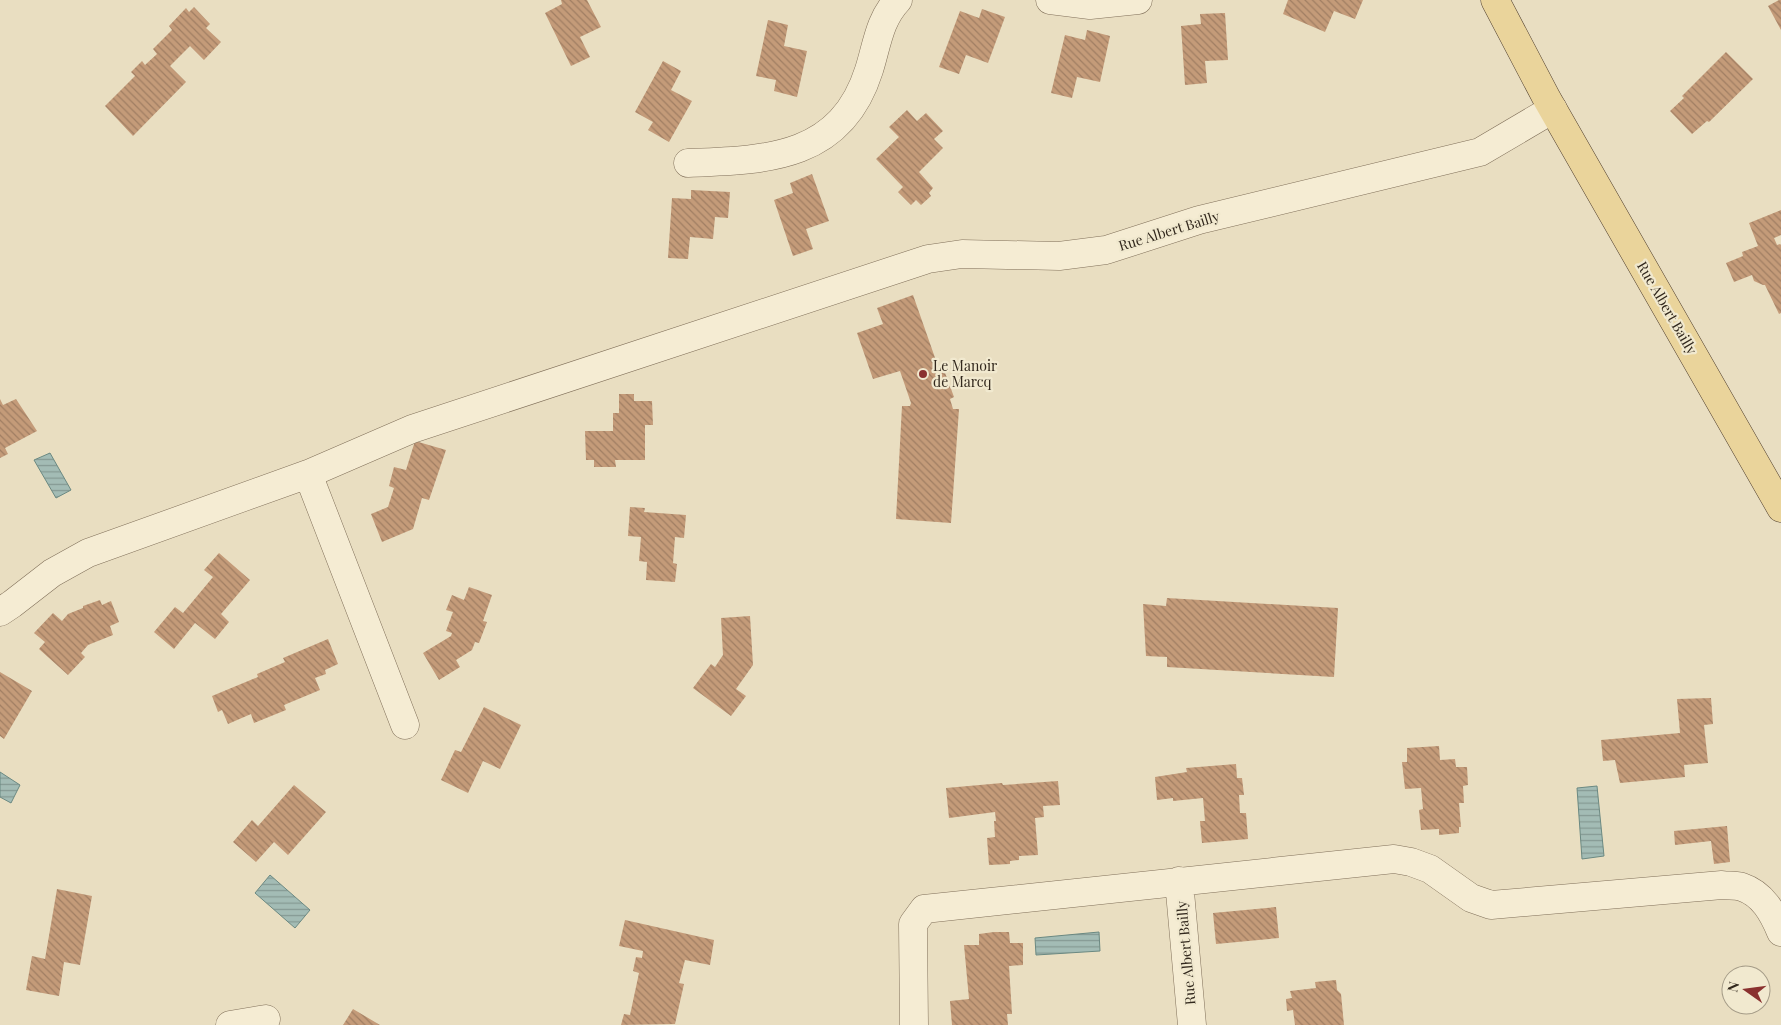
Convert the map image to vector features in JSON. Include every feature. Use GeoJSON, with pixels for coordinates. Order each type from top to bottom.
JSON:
{"type":"FeatureCollection","features":[{"type":"Feature","properties":{"kind":"main road","name":"Rue Albert Bailly"},"geometry":{"type":"LineString","coordinates":[[1494,0],[1553,109],[1781,508]]}},
{"type":"Feature","properties":{"kind":"street"},"geometry":{"type":"LineString","coordinates":[[688,162],[740,161],[780,155],[798,150],[828,132],[855,104],[870,69],[881,24],[898,0]]}},
{"type":"Feature","properties":{"kind":"street"},"geometry":{"type":"LineString","coordinates":[[1050,0],[1090,5],[1138,0]]}},
{"type":"Feature","properties":{"kind":"street","name":"Rue Albert Bailly"},"geometry":{"type":"LineString","coordinates":[[0,612],[52,573],[88,553],[308,474],[412,429],[928,259],[962,254],[1059,256],[1106,250],[1199,220],[1480,152],[1553,109]]}},
{"type":"Feature","properties":{"kind":"street"},"geometry":{"type":"LineString","coordinates":[[308,474],[405,725]]}},
{"type":"Feature","properties":{"kind":"street"},"geometry":{"type":"LineString","coordinates":[[914,1025],[913,924],[924,909],[1179,881],[1394,859],[1411,862],[1430,869],[1471,898],[1491,905],[1722,885],[1741,887],[1759,896],[1772,913],[1781,932]]}},
{"type":"Feature","properties":{"kind":"street","name":"Rue Albert Bailly"},"geometry":{"type":"LineString","coordinates":[[1179,881],[1192,1025]]}},
{"type":"Feature","properties":{"kind":"street"},"geometry":{"type":"LineString","coordinates":[[230,1025],[266,1019]]}},
{"type":"Feature","properties":{"kind":"water"},"geometry":{"type":"Polygon","coordinates":[[[50,453],[71,490],[56,498],[34,460],[50,453]]]}},
{"type":"Feature","properties":{"kind":"water"},"geometry":{"type":"Polygon","coordinates":[[[0,772],[20,785],[11,803],[0,797],[0,772]]]}},
{"type":"Feature","properties":{"kind":"water"},"geometry":{"type":"Polygon","coordinates":[[[1597,786],[1604,856],[1582,859],[1577,788],[1597,786]]]}},
{"type":"Feature","properties":{"kind":"water"},"geometry":{"type":"Polygon","coordinates":[[[270,875],[310,910],[295,928],[255,893],[270,875]]]}},
{"type":"Feature","properties":{"kind":"water"},"geometry":{"type":"Polygon","coordinates":[[[1099,932],[1100,951],[1036,955],[1035,938],[1099,932]]]}},
{"type":"Feature","properties":{"kind":"building"},"geometry":{"type":"Polygon","coordinates":[[[561,0],[587,0],[601,27],[580,37],[590,57],[571,66],[545,13],[562,4],[561,0]]]}},
{"type":"Feature","properties":{"kind":"building"},"geometry":{"type":"Polygon","coordinates":[[[1288,0],[1363,0],[1355,19],[1334,11],[1325,32],[1283,14],[1288,0]]]}},
{"type":"Feature","properties":{"kind":"building"},"geometry":{"type":"Polygon","coordinates":[[[1781,0],[1781,30],[1768,6],[1781,0]]]}},
{"type":"Feature","properties":{"kind":"building"},"geometry":{"type":"Polygon","coordinates":[[[194,7],[210,24],[206,28],[221,42],[204,60],[190,46],[170,66],[186,82],[133,136],[105,106],[135,76],[131,72],[142,61],[145,65],[157,54],[153,49],[172,30],[169,26],[186,8],[189,12],[194,7]]]}},
{"type":"Feature","properties":{"kind":"building"},"geometry":{"type":"Polygon","coordinates":[[[982,9],[1005,17],[988,63],[966,55],[959,74],[939,67],[960,11],[979,18],[982,9]]]}},
{"type":"Feature","properties":{"kind":"building"},"geometry":{"type":"Polygon","coordinates":[[[1225,13],[1228,60],[1205,61],[1207,83],[1185,85],[1181,26],[1201,24],[1200,14],[1225,13]]]}},
{"type":"Feature","properties":{"kind":"building"},"geometry":{"type":"Polygon","coordinates":[[[768,20],[788,25],[784,46],[807,51],[797,97],[774,91],[776,80],[756,76],[768,20]]]}},
{"type":"Feature","properties":{"kind":"building"},"geometry":{"type":"Polygon","coordinates":[[[1087,30],[1110,36],[1100,82],[1077,77],[1072,98],[1051,93],[1065,35],[1085,40],[1087,30]]]}},
{"type":"Feature","properties":{"kind":"building"},"geometry":{"type":"Polygon","coordinates":[[[1726,52],[1753,79],[1709,122],[1707,121],[1692,134],[1670,111],[1684,98],[1682,96],[1726,52]]]}},
{"type":"Feature","properties":{"kind":"building"},"geometry":{"type":"Polygon","coordinates":[[[663,61],[681,71],[671,90],[692,101],[669,142],[648,130],[653,122],[635,112],[663,61]]]}},
{"type":"Feature","properties":{"kind":"building"},"geometry":{"type":"Polygon","coordinates":[[[907,110],[917,121],[926,113],[943,131],[934,139],[943,148],[919,172],[933,188],[929,193],[931,196],[921,205],[916,200],[911,205],[898,192],[903,187],[876,159],[899,137],[889,127],[907,110]]]}},
{"type":"Feature","properties":{"kind":"building"},"geometry":{"type":"Polygon","coordinates":[[[812,174],[829,221],[806,229],[813,249],[793,256],[774,200],[793,193],[790,183],[812,174]]]}},
{"type":"Feature","properties":{"kind":"building"},"geometry":{"type":"Polygon","coordinates":[[[691,190],[730,192],[728,218],[715,217],[713,239],[690,237],[688,259],[668,258],[672,198],[691,199],[691,190]]]}},
{"type":"Feature","properties":{"kind":"building"},"geometry":{"type":"Polygon","coordinates":[[[1781,210],[1781,235],[1774,238],[1777,245],[1781,245],[1781,313],[1779,314],[1765,285],[1754,281],[1752,275],[1734,282],[1726,263],[1743,256],[1742,252],[1758,246],[1749,223],[1781,210]]]}},
{"type":"Feature","properties":{"kind":"building"},"geometry":{"type":"Polygon","coordinates":[[[913,295],[940,372],[944,370],[954,397],[950,399],[953,409],[959,409],[951,523],[896,519],[902,406],[910,406],[911,403],[900,371],[873,379],[857,333],[883,324],[877,308],[913,295]]]}},
{"type":"Feature","properties":{"kind":"building"},"geometry":{"type":"Polygon","coordinates":[[[619,394],[634,394],[634,401],[652,401],[653,425],[645,425],[645,460],[615,460],[616,467],[594,467],[594,460],[586,460],[585,431],[613,431],[613,413],[619,413],[619,394]]]}},
{"type":"Feature","properties":{"kind":"building"},"geometry":{"type":"Polygon","coordinates":[[[0,399],[3,405],[16,399],[37,431],[5,448],[8,454],[0,458],[0,399]]]}},
{"type":"Feature","properties":{"kind":"building"},"geometry":{"type":"Polygon","coordinates":[[[415,441],[446,450],[429,500],[422,498],[413,529],[382,542],[371,514],[388,507],[394,488],[389,486],[394,467],[406,470],[415,441]]]}},
{"type":"Feature","properties":{"kind":"building"},"geometry":{"type":"Polygon","coordinates":[[[630,507],[645,508],[644,512],[686,515],[684,538],[675,537],[673,563],[677,564],[675,582],[646,580],[647,562],[639,561],[641,537],[628,536],[630,507]]]}},
{"type":"Feature","properties":{"kind":"building"},"geometry":{"type":"Polygon","coordinates":[[[219,553],[250,580],[221,614],[229,622],[215,639],[195,623],[174,649],[154,632],[175,607],[183,613],[213,577],[204,570],[219,553]]]}},
{"type":"Feature","properties":{"kind":"building"},"geometry":{"type":"Polygon","coordinates":[[[469,587],[492,595],[483,621],[487,622],[479,643],[475,642],[472,650],[456,660],[460,667],[439,680],[423,653],[451,636],[452,633],[446,631],[453,612],[446,610],[452,595],[464,600],[469,587]]]}},
{"type":"Feature","properties":{"kind":"building"},"geometry":{"type":"Polygon","coordinates":[[[1167,598],[1338,608],[1334,677],[1167,667],[1167,657],[1146,656],[1143,604],[1166,606],[1167,598]]]}},
{"type":"Feature","properties":{"kind":"building"},"geometry":{"type":"Polygon","coordinates":[[[100,600],[102,605],[111,601],[119,622],[110,626],[113,635],[88,645],[81,653],[85,657],[68,675],[39,649],[45,642],[34,633],[53,613],[62,621],[68,614],[100,600]]]}},
{"type":"Feature","properties":{"kind":"building"},"geometry":{"type":"Polygon","coordinates":[[[750,616],[753,665],[736,689],[746,696],[731,716],[693,688],[711,664],[715,667],[723,655],[721,618],[750,616]]]}},
{"type":"Feature","properties":{"kind":"building"},"geometry":{"type":"Polygon","coordinates":[[[328,639],[338,664],[325,670],[326,674],[315,678],[320,690],[284,705],[286,710],[254,723],[251,714],[228,724],[222,710],[218,712],[212,696],[258,677],[257,674],[285,662],[283,658],[328,639]]]}},
{"type":"Feature","properties":{"kind":"building"},"geometry":{"type":"Polygon","coordinates":[[[0,672],[32,691],[4,739],[0,736],[0,672]]]}},
{"type":"Feature","properties":{"kind":"building"},"geometry":{"type":"Polygon","coordinates":[[[1711,698],[1713,724],[1704,725],[1708,763],[1684,765],[1685,777],[1620,783],[1615,760],[1603,761],[1601,740],[1680,733],[1677,699],[1711,698]]]}},
{"type":"Feature","properties":{"kind":"building"},"geometry":{"type":"Polygon","coordinates":[[[484,707],[521,725],[500,769],[483,761],[468,793],[441,780],[455,750],[461,752],[484,707]]]}},
{"type":"Feature","properties":{"kind":"building"},"geometry":{"type":"Polygon","coordinates":[[[1439,746],[1440,760],[1455,759],[1456,767],[1467,767],[1468,785],[1463,786],[1464,803],[1459,803],[1461,827],[1459,827],[1459,833],[1439,835],[1439,829],[1421,830],[1419,810],[1423,809],[1421,788],[1405,789],[1402,762],[1407,762],[1407,748],[1439,746]]]}},
{"type":"Feature","properties":{"kind":"building"},"geometry":{"type":"Polygon","coordinates":[[[1236,764],[1237,778],[1242,778],[1244,795],[1239,795],[1240,813],[1246,813],[1248,839],[1202,843],[1200,821],[1205,821],[1203,798],[1173,801],[1173,798],[1157,800],[1155,777],[1187,772],[1186,768],[1236,764]]]}},
{"type":"Feature","properties":{"kind":"building"},"geometry":{"type":"Polygon","coordinates":[[[1058,781],[1060,805],[1043,806],[1044,817],[1035,818],[1038,855],[1019,856],[1019,860],[1010,861],[1010,864],[989,865],[987,838],[995,837],[995,812],[949,818],[946,788],[1058,781]]]}},
{"type":"Feature","properties":{"kind":"building"},"geometry":{"type":"Polygon","coordinates":[[[294,785],[326,812],[288,855],[274,842],[256,862],[233,842],[252,820],[258,826],[294,785]]]}},
{"type":"Feature","properties":{"kind":"building"},"geometry":{"type":"Polygon","coordinates":[[[1727,826],[1730,862],[1714,864],[1711,841],[1675,845],[1674,831],[1727,826]]]}},
{"type":"Feature","properties":{"kind":"building"},"geometry":{"type":"Polygon","coordinates":[[[57,889],[92,896],[80,965],[64,962],[59,996],[26,990],[32,956],[45,959],[57,889]]]}},
{"type":"Feature","properties":{"kind":"building"},"geometry":{"type":"Polygon","coordinates":[[[1276,907],[1279,938],[1216,944],[1213,913],[1276,907]]]}},
{"type":"Feature","properties":{"kind":"building"},"geometry":{"type":"Polygon","coordinates":[[[625,920],[714,940],[710,965],[685,960],[679,983],[684,984],[675,1024],[621,1025],[624,1014],[630,1015],[639,973],[633,971],[636,957],[642,958],[643,951],[619,946],[625,920]]]}},
{"type":"Feature","properties":{"kind":"building"},"geometry":{"type":"Polygon","coordinates":[[[1009,932],[1010,943],[1023,943],[1023,965],[1009,966],[1012,1014],[1007,1014],[1008,1025],[952,1025],[950,1001],[969,999],[964,945],[979,945],[979,934],[1009,932]]]}},
{"type":"Feature","properties":{"kind":"building"},"geometry":{"type":"Polygon","coordinates":[[[1336,980],[1337,990],[1341,994],[1344,1025],[1295,1025],[1293,1010],[1287,1011],[1286,999],[1292,998],[1290,991],[1316,988],[1315,982],[1336,980]]]}},
{"type":"Feature","properties":{"kind":"building"},"geometry":{"type":"Polygon","coordinates":[[[353,1009],[380,1025],[343,1025],[353,1009]]]}},
{"type":"Feature","properties":{"kind":"place","name":"Le Manoir de Marcq"},"geometry":{"type":"Point","coordinates":[923,374]}}]}
